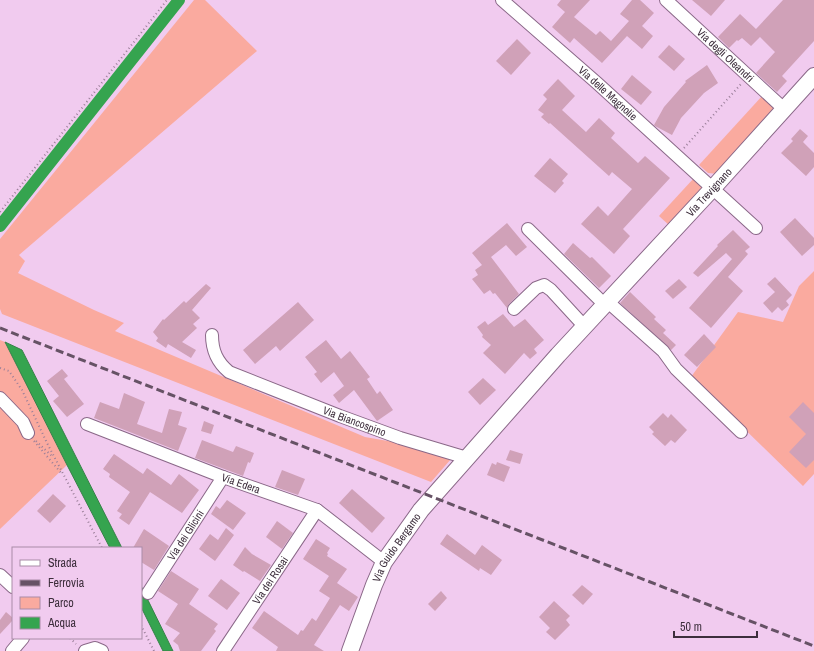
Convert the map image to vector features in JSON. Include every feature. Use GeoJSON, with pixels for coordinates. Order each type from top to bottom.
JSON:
{"type":"FeatureCollection","features":[{"type":"Feature","properties":{"kind":"main road","name":"Via Trevignano"},"geometry":{"type":"LineString","coordinates":[[467,458],[784,110],[812,82]]}},
{"type":"Feature","properties":{"kind":"main road","name":"Via Guido Bergamo"},"geometry":{"type":"LineString","coordinates":[[350,651],[384,562],[421,510],[467,458]]}},
{"type":"Feature","properties":{"kind":"street","name":"Via delle Magnolie"},"geometry":{"type":"LineString","coordinates":[[502,0],[597,83],[756,228]]}},
{"type":"Feature","properties":{"kind":"street","name":"Via degli Oleandri"},"geometry":{"type":"LineString","coordinates":[[666,0],[784,110]]}},
{"type":"Feature","properties":{"kind":"street"},"geometry":{"type":"LineString","coordinates":[[528,229],[606,304],[664,351],[676,369],[741,432]]}},
{"type":"Feature","properties":{"kind":"street"},"geometry":{"type":"LineString","coordinates":[[514,309],[536,288],[544,285],[552,290],[585,327]]}},
{"type":"Feature","properties":{"kind":"street","name":"Via Biancospino"},"geometry":{"type":"LineString","coordinates":[[212,335],[212,344],[218,360],[229,372],[340,416],[467,458]]}},
{"type":"Feature","properties":{"kind":"street"},"geometry":{"type":"LineString","coordinates":[[0,398],[23,422],[28,433]]}},
{"type":"Feature","properties":{"kind":"street","name":"Via Edera"},"geometry":{"type":"LineString","coordinates":[[87,424],[223,477],[317,510],[384,562]]}},
{"type":"Feature","properties":{"kind":"street","name":"Via dei Glicini"},"geometry":{"type":"LineString","coordinates":[[148,594],[223,477]]}},
{"type":"Feature","properties":{"kind":"street","name":"Via dei Rosai"},"geometry":{"type":"LineString","coordinates":[[223,651],[317,510]]}},
{"type":"Feature","properties":{"kind":"street"},"geometry":{"type":"LineString","coordinates":[[0,575],[12,586]]}},
{"type":"Feature","properties":{"kind":"street"},"geometry":{"type":"LineString","coordinates":[[12,651],[22,639]]}},
{"type":"Feature","properties":{"kind":"street"},"geometry":{"type":"LineString","coordinates":[[85,651],[95,648],[102,651]]}},
{"type":"Feature","properties":{"kind":"path"},"geometry":{"type":"LineString","coordinates":[[0,212],[167,0]]}},
{"type":"Feature","properties":{"kind":"path"},"geometry":{"type":"LineString","coordinates":[[677,156],[745,80]]}},
{"type":"Feature","properties":{"kind":"path"},"geometry":{"type":"LineString","coordinates":[[0,368],[9,371],[22,390],[55,459],[101,547]]}},
{"type":"Feature","properties":{"kind":"path"},"geometry":{"type":"LineString","coordinates":[[28,433],[55,459]]}},
{"type":"Feature","properties":{"kind":"path"},"geometry":{"type":"LineString","coordinates":[[28,433],[65,478]]}},
{"type":"Feature","properties":{"kind":"path"},"geometry":{"type":"LineString","coordinates":[[142,627],[154,651]]}},
{"type":"Feature","properties":{"kind":"green space"},"geometry":{"type":"Polygon","coordinates":[[[194,0],[205,0],[257,51],[19,255],[25,261],[18,273],[124,323],[115,331],[365,437],[405,444],[451,459],[431,482],[2,314],[0,309],[0,239],[194,0]]]}},
{"type":"Feature","properties":{"kind":"green space"},"geometry":{"type":"Polygon","coordinates":[[[763,95],[772,104],[774,114],[718,174],[708,173],[699,165],[763,95]]]}},
{"type":"Feature","properties":{"kind":"green space"},"geometry":{"type":"Polygon","coordinates":[[[694,178],[705,190],[670,226],[659,216],[694,178]]]}},
{"type":"Feature","properties":{"kind":"green space"},"geometry":{"type":"Polygon","coordinates":[[[814,271],[814,474],[803,486],[691,377],[738,312],[783,322],[799,286],[814,271]]]}},
{"type":"Feature","properties":{"kind":"green space"},"geometry":{"type":"Polygon","coordinates":[[[0,340],[5,342],[67,465],[0,529],[0,340]]]}},
{"type":"Feature","properties":{"kind":"water"},"geometry":{"type":"Polygon","coordinates":[[[5,342],[22,350],[121,547],[109,547],[5,342]]]}},
{"type":"Feature","properties":{"kind":"water"},"geometry":{"type":"Polygon","coordinates":[[[142,588],[173,651],[163,651],[142,609],[142,588]]]}},
{"type":"Feature","properties":{"kind":"building"},"geometry":{"type":"Polygon","coordinates":[[[561,0],[590,0],[574,17],[596,35],[600,31],[611,41],[629,21],[620,14],[632,0],[640,0],[654,13],[642,26],[653,36],[642,49],[627,36],[602,63],[574,38],[570,43],[552,27],[565,12],[557,5],[561,0]]]}},
{"type":"Feature","properties":{"kind":"building"},"geometry":{"type":"Polygon","coordinates":[[[692,0],[725,0],[711,16],[692,0]]]}},
{"type":"Feature","properties":{"kind":"building"},"geometry":{"type":"Polygon","coordinates":[[[783,0],[814,0],[814,41],[782,76],[787,81],[777,92],[756,73],[775,52],[760,37],[751,46],[742,38],[738,41],[737,40],[729,48],[718,37],[740,14],[756,29],[783,0]]]}},
{"type":"Feature","properties":{"kind":"building"},"geometry":{"type":"Polygon","coordinates":[[[517,39],[531,53],[511,75],[496,61],[517,39]]]}},
{"type":"Feature","properties":{"kind":"building"},"geometry":{"type":"Polygon","coordinates":[[[669,45],[685,59],[674,71],[658,57],[669,45]]]}},
{"type":"Feature","properties":{"kind":"building"},"geometry":{"type":"Polygon","coordinates":[[[707,65],[718,83],[704,93],[681,118],[672,135],[655,126],[654,125],[664,107],[686,82],[685,81],[707,65]]]}},
{"type":"Feature","properties":{"kind":"building"},"geometry":{"type":"Polygon","coordinates":[[[632,75],[652,92],[641,105],[621,89],[632,75]]]}},
{"type":"Feature","properties":{"kind":"building"},"geometry":{"type":"Polygon","coordinates":[[[558,79],[575,96],[562,110],[586,132],[599,118],[615,133],[611,138],[638,163],[645,156],[670,178],[623,229],[630,236],[614,254],[581,224],[598,206],[608,216],[632,189],[612,172],[609,176],[550,123],[549,124],[541,117],[544,114],[538,110],[547,99],[543,95],[558,79]]]}},
{"type":"Feature","properties":{"kind":"building"},"geometry":{"type":"Polygon","coordinates":[[[800,129],[808,136],[803,142],[814,153],[814,167],[806,176],[781,153],[793,141],[791,139],[800,129]]]}},
{"type":"Feature","properties":{"kind":"building"},"geometry":{"type":"Polygon","coordinates":[[[550,158],[568,174],[562,181],[564,183],[555,193],[534,176],[550,158]]]}},
{"type":"Feature","properties":{"kind":"building"},"geometry":{"type":"Polygon","coordinates":[[[795,218],[814,238],[814,245],[802,256],[780,232],[795,218]]]}},
{"type":"Feature","properties":{"kind":"building"},"geometry":{"type":"Polygon","coordinates":[[[507,223],[527,247],[516,256],[506,245],[491,257],[519,294],[507,308],[495,293],[493,294],[490,290],[484,294],[472,279],[478,275],[475,270],[482,265],[472,253],[507,223]]]}},
{"type":"Feature","properties":{"kind":"building"},"geometry":{"type":"Polygon","coordinates":[[[733,230],[750,247],[745,251],[748,254],[728,277],[743,291],[711,328],[689,308],[732,259],[726,253],[698,277],[693,273],[718,246],[717,245],[733,230]]]}},
{"type":"Feature","properties":{"kind":"building"},"geometry":{"type":"Polygon","coordinates":[[[573,243],[590,258],[592,257],[611,276],[599,288],[564,254],[573,243]]]}},
{"type":"Feature","properties":{"kind":"building"},"geometry":{"type":"Polygon","coordinates":[[[775,277],[792,295],[786,301],[789,305],[782,311],[778,307],[772,313],[763,303],[775,292],[767,284],[775,277]]]}},
{"type":"Feature","properties":{"kind":"building"},"geometry":{"type":"Polygon","coordinates":[[[679,279],[687,287],[673,299],[665,291],[679,279]]]}},
{"type":"Feature","properties":{"kind":"building"},"geometry":{"type":"Polygon","coordinates":[[[206,284],[211,288],[192,310],[200,318],[193,324],[197,328],[182,342],[196,350],[191,358],[168,344],[166,348],[156,341],[158,338],[153,332],[163,319],[164,320],[184,301],[186,303],[206,284]]]}},
{"type":"Feature","properties":{"kind":"building"},"geometry":{"type":"Polygon","coordinates":[[[630,292],[656,317],[654,319],[666,330],[663,333],[676,345],[671,350],[620,303],[630,292]]]}},
{"type":"Feature","properties":{"kind":"building"},"geometry":{"type":"Polygon","coordinates":[[[298,302],[314,320],[280,351],[276,346],[255,364],[243,350],[298,302]]]}},
{"type":"Feature","properties":{"kind":"building"},"geometry":{"type":"Polygon","coordinates":[[[503,314],[514,327],[525,319],[544,340],[534,349],[537,353],[530,359],[524,353],[505,374],[483,353],[491,345],[482,337],[483,335],[477,327],[485,321],[488,325],[503,314]]]}},
{"type":"Feature","properties":{"kind":"building"},"geometry":{"type":"Polygon","coordinates":[[[704,334],[716,347],[697,367],[684,355],[704,334]]]}},
{"type":"Feature","properties":{"kind":"building"},"geometry":{"type":"Polygon","coordinates":[[[326,340],[341,359],[350,351],[370,377],[367,379],[377,394],[380,391],[393,410],[377,421],[354,390],[339,403],[333,395],[344,386],[334,372],[321,383],[314,374],[317,372],[305,357],[326,340]]]}},
{"type":"Feature","properties":{"kind":"building"},"geometry":{"type":"Polygon","coordinates":[[[62,369],[68,376],[64,379],[84,404],[67,417],[53,401],[59,396],[47,381],[62,369]]]}},
{"type":"Feature","properties":{"kind":"building"},"geometry":{"type":"Polygon","coordinates":[[[483,378],[496,390],[480,405],[468,392],[483,378]]]}},
{"type":"Feature","properties":{"kind":"building"},"geometry":{"type":"Polygon","coordinates":[[[124,393],[145,402],[137,424],[162,433],[169,409],[182,412],[178,425],[187,428],[178,451],[94,418],[100,402],[119,409],[124,393]]]}},
{"type":"Feature","properties":{"kind":"building"},"geometry":{"type":"Polygon","coordinates":[[[803,402],[814,413],[814,460],[806,468],[789,452],[806,434],[789,417],[803,402]]]}},
{"type":"Feature","properties":{"kind":"building"},"geometry":{"type":"Polygon","coordinates":[[[663,413],[668,418],[671,414],[687,430],[675,443],[671,440],[665,446],[652,434],[654,432],[649,427],[663,413]]]}},
{"type":"Feature","properties":{"kind":"building"},"geometry":{"type":"Polygon","coordinates":[[[204,421],[214,425],[211,434],[201,431],[204,421]]]}},
{"type":"Feature","properties":{"kind":"building"},"geometry":{"type":"Polygon","coordinates":[[[202,440],[233,452],[236,446],[254,453],[250,463],[248,462],[243,476],[195,458],[202,440]]]}},
{"type":"Feature","properties":{"kind":"building"},"geometry":{"type":"Polygon","coordinates":[[[510,450],[523,454],[520,464],[506,460],[510,450]]]}},
{"type":"Feature","properties":{"kind":"building"},"geometry":{"type":"Polygon","coordinates":[[[114,454],[143,474],[147,468],[171,485],[179,474],[199,490],[182,513],[150,492],[129,525],[119,518],[122,514],[117,511],[130,492],[109,477],[110,474],[103,469],[114,454]]]}},
{"type":"Feature","properties":{"kind":"building"},"geometry":{"type":"Polygon","coordinates":[[[497,462],[510,467],[504,482],[487,475],[492,463],[496,465],[497,462]]]}},
{"type":"Feature","properties":{"kind":"building"},"geometry":{"type":"Polygon","coordinates":[[[282,470],[305,479],[298,495],[275,487],[282,470]]]}},
{"type":"Feature","properties":{"kind":"building"},"geometry":{"type":"Polygon","coordinates":[[[352,489],[385,518],[372,533],[339,503],[352,489]]]}},
{"type":"Feature","properties":{"kind":"building"},"geometry":{"type":"Polygon","coordinates":[[[53,494],[66,506],[50,523],[37,511],[53,494]]]}},
{"type":"Feature","properties":{"kind":"building"},"geometry":{"type":"Polygon","coordinates":[[[227,500],[246,513],[233,530],[211,514],[216,506],[220,509],[227,500]]]}},
{"type":"Feature","properties":{"kind":"building"},"geometry":{"type":"Polygon","coordinates":[[[277,521],[293,533],[282,549],[266,537],[277,521]]]}},
{"type":"Feature","properties":{"kind":"building"},"geometry":{"type":"Polygon","coordinates":[[[226,528],[234,535],[215,561],[199,549],[210,534],[218,540],[226,528]]]}},
{"type":"Feature","properties":{"kind":"building"},"geometry":{"type":"Polygon","coordinates":[[[144,529],[169,546],[154,570],[142,563],[142,547],[134,547],[144,529]]]}},
{"type":"Feature","properties":{"kind":"building"},"geometry":{"type":"Polygon","coordinates":[[[447,534],[475,555],[482,545],[502,560],[491,575],[480,568],[479,571],[440,544],[447,534]]]}},
{"type":"Feature","properties":{"kind":"building"},"geometry":{"type":"Polygon","coordinates":[[[316,539],[330,548],[327,556],[347,569],[337,583],[358,597],[349,611],[340,605],[314,645],[324,651],[276,651],[278,647],[252,628],[264,611],[298,635],[301,630],[303,631],[312,618],[316,621],[330,598],[319,591],[329,576],[303,559],[316,539]]]}},
{"type":"Feature","properties":{"kind":"building"},"geometry":{"type":"Polygon","coordinates":[[[245,547],[252,554],[271,565],[260,581],[233,565],[245,547]]]}},
{"type":"Feature","properties":{"kind":"building"},"geometry":{"type":"Polygon","coordinates":[[[171,571],[199,589],[189,604],[218,624],[214,629],[216,631],[201,651],[180,651],[178,645],[173,641],[180,633],[165,624],[178,604],[158,591],[171,571]]]}},
{"type":"Feature","properties":{"kind":"building"},"geometry":{"type":"Polygon","coordinates":[[[221,579],[240,593],[227,610],[208,596],[221,579]]]}},
{"type":"Feature","properties":{"kind":"building"},"geometry":{"type":"Polygon","coordinates":[[[582,585],[593,594],[583,605],[572,595],[582,585]]]}},
{"type":"Feature","properties":{"kind":"building"},"geometry":{"type":"Polygon","coordinates":[[[441,591],[447,598],[435,611],[428,604],[441,591]]]}},
{"type":"Feature","properties":{"kind":"building"},"geometry":{"type":"Polygon","coordinates":[[[554,601],[570,616],[566,620],[570,625],[555,640],[546,632],[550,628],[539,617],[554,601]]]}},
{"type":"Feature","properties":{"kind":"building"},"geometry":{"type":"Polygon","coordinates":[[[6,612],[12,617],[12,621],[0,634],[0,620],[6,612]]]}},
{"type":"Feature","properties":{"kind":"waterway"},"geometry":{"type":"LineString","coordinates":[[0,226],[179,0]]}},
{"type":"Feature","properties":{"kind":"railway"},"geometry":{"type":"LineString","coordinates":[[0,328],[814,646]]}}]}
